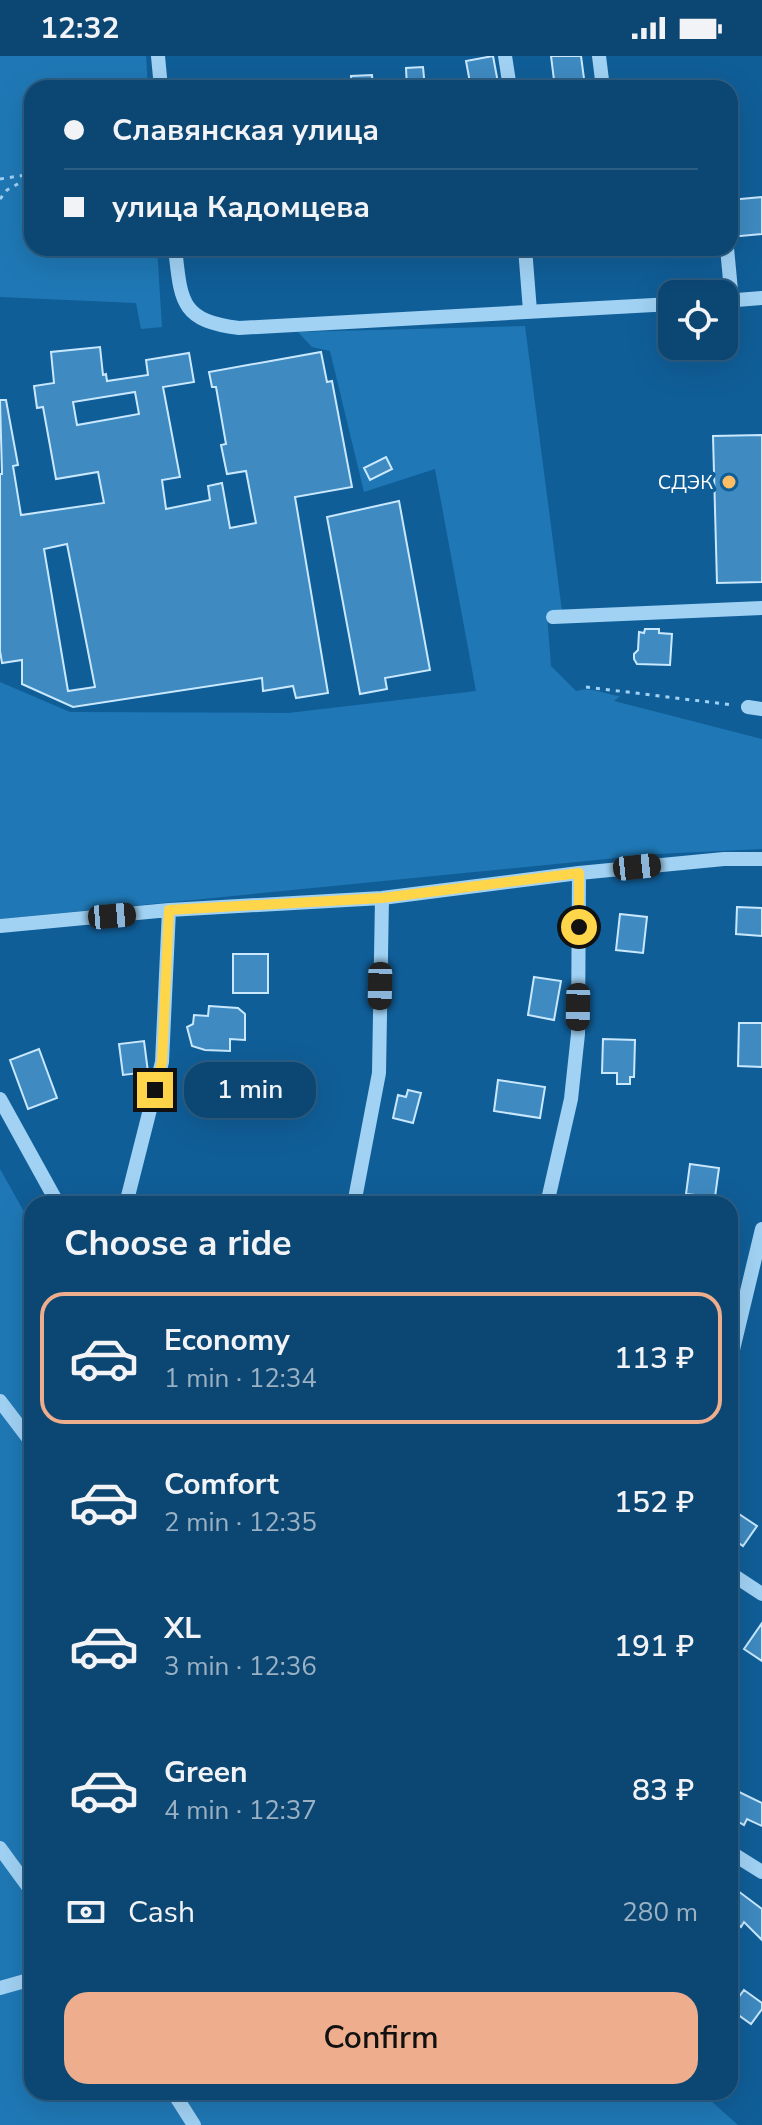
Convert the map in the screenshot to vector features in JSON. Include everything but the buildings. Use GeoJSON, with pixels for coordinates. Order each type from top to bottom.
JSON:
{"type":"FeatureCollection","features":[{"type":"Feature","properties":{"kind":"street"},"geometry":{"type":"LineString","coordinates":[[158,56],[160,80]]}},
{"type":"Feature","properties":{"kind":"street"},"geometry":{"type":"LineString","coordinates":[[505,56],[509,80]]}},
{"type":"Feature","properties":{"kind":"street"},"geometry":{"type":"LineString","coordinates":[[599,56],[602,80]]}},
{"type":"Feature","properties":{"kind":"street"},"geometry":{"type":"LineString","coordinates":[[176,256],[180,289],[189,311],[212,325],[239,328],[658,305]]}},
{"type":"Feature","properties":{"kind":"street"},"geometry":{"type":"LineString","coordinates":[[526,256],[530,311]]}},
{"type":"Feature","properties":{"kind":"street"},"geometry":{"type":"LineString","coordinates":[[727,256],[728,280]]}},
{"type":"Feature","properties":{"kind":"street"},"geometry":{"type":"LineString","coordinates":[[738,300],[762,298]]}},
{"type":"Feature","properties":{"kind":"street"},"geometry":{"type":"LineString","coordinates":[[553,617],[762,608]]}},
{"type":"Feature","properties":{"kind":"street"},"geometry":{"type":"LineString","coordinates":[[0,926],[169,910],[382,898],[579,873],[724,859],[762,859]]}},
{"type":"Feature","properties":{"kind":"street"},"geometry":{"type":"LineString","coordinates":[[549,1196],[571,1099],[578,1034],[579,873]]}},
{"type":"Feature","properties":{"kind":"street"},"geometry":{"type":"LineString","coordinates":[[356,1196],[379,1073],[382,898]]}},
{"type":"Feature","properties":{"kind":"street"},"geometry":{"type":"LineString","coordinates":[[128,1196],[162,1062],[169,910]]}},
{"type":"Feature","properties":{"kind":"street"},"geometry":{"type":"LineString","coordinates":[[0,1099],[54,1196]]}},
{"type":"Feature","properties":{"kind":"street"},"geometry":{"type":"LineString","coordinates":[[738,1329],[762,1229]]}},
{"type":"Feature","properties":{"kind":"street"},"geometry":{"type":"LineString","coordinates":[[0,1401],[24,1432]]}},
{"type":"Feature","properties":{"kind":"street"},"geometry":{"type":"LineString","coordinates":[[738,1578],[762,1594]]}},
{"type":"Feature","properties":{"kind":"street"},"geometry":{"type":"LineString","coordinates":[[0,1848],[24,1881]]}},
{"type":"Feature","properties":{"kind":"street"},"geometry":{"type":"LineString","coordinates":[[738,1857],[762,1872]]}},
{"type":"Feature","properties":{"kind":"street"},"geometry":{"type":"LineString","coordinates":[[0,1988],[24,1981]]}},
{"type":"Feature","properties":{"kind":"street"},"geometry":{"type":"LineString","coordinates":[[178,2100],[194,2125]]}},
{"type":"Feature","properties":{"kind":"path"},"geometry":{"type":"LineString","coordinates":[[0,179],[24,176]]}},
{"type":"Feature","properties":{"kind":"path"},"geometry":{"type":"LineString","coordinates":[[0,196],[24,180]]}},
{"type":"Feature","properties":{"kind":"path"},"geometry":{"type":"LineString","coordinates":[[586,687],[755,708]]}},
{"type":"Feature","properties":{"kind":"shaded area"},"geometry":{"type":"Polygon","coordinates":[[[0,56],[146,56],[148,80],[24,80],[24,256],[158,256],[162,327],[141,329],[136,303],[0,297],[0,56]]]}},
{"type":"Feature","properties":{"kind":"shaded area"},"geometry":{"type":"Polygon","coordinates":[[[525,326],[562,611],[547,614],[551,666],[576,691],[592,690],[620,696],[614,701],[762,739],[762,849],[657,854],[0,919],[0,682],[70,712],[288,713],[476,691],[435,469],[364,492],[330,351],[312,347],[298,332],[525,326]]]}},
{"type":"Feature","properties":{"kind":"shaded area"},"geometry":{"type":"Polygon","coordinates":[[[0,1169],[24,1212],[24,2100],[710,2100],[738,2125],[0,2125],[0,1169]]]}},
{"type":"Feature","properties":{"kind":"place","name":"СДЭК"},"geometry":{"type":"Point","coordinates":[729,482]}},
{"type":"Feature","properties":{"kind":"route"},"geometry":{"type":"LineString","coordinates":[[155,1090],[162,1062],[169,910],[382,898],[579,873],[579,927]]}}]}
